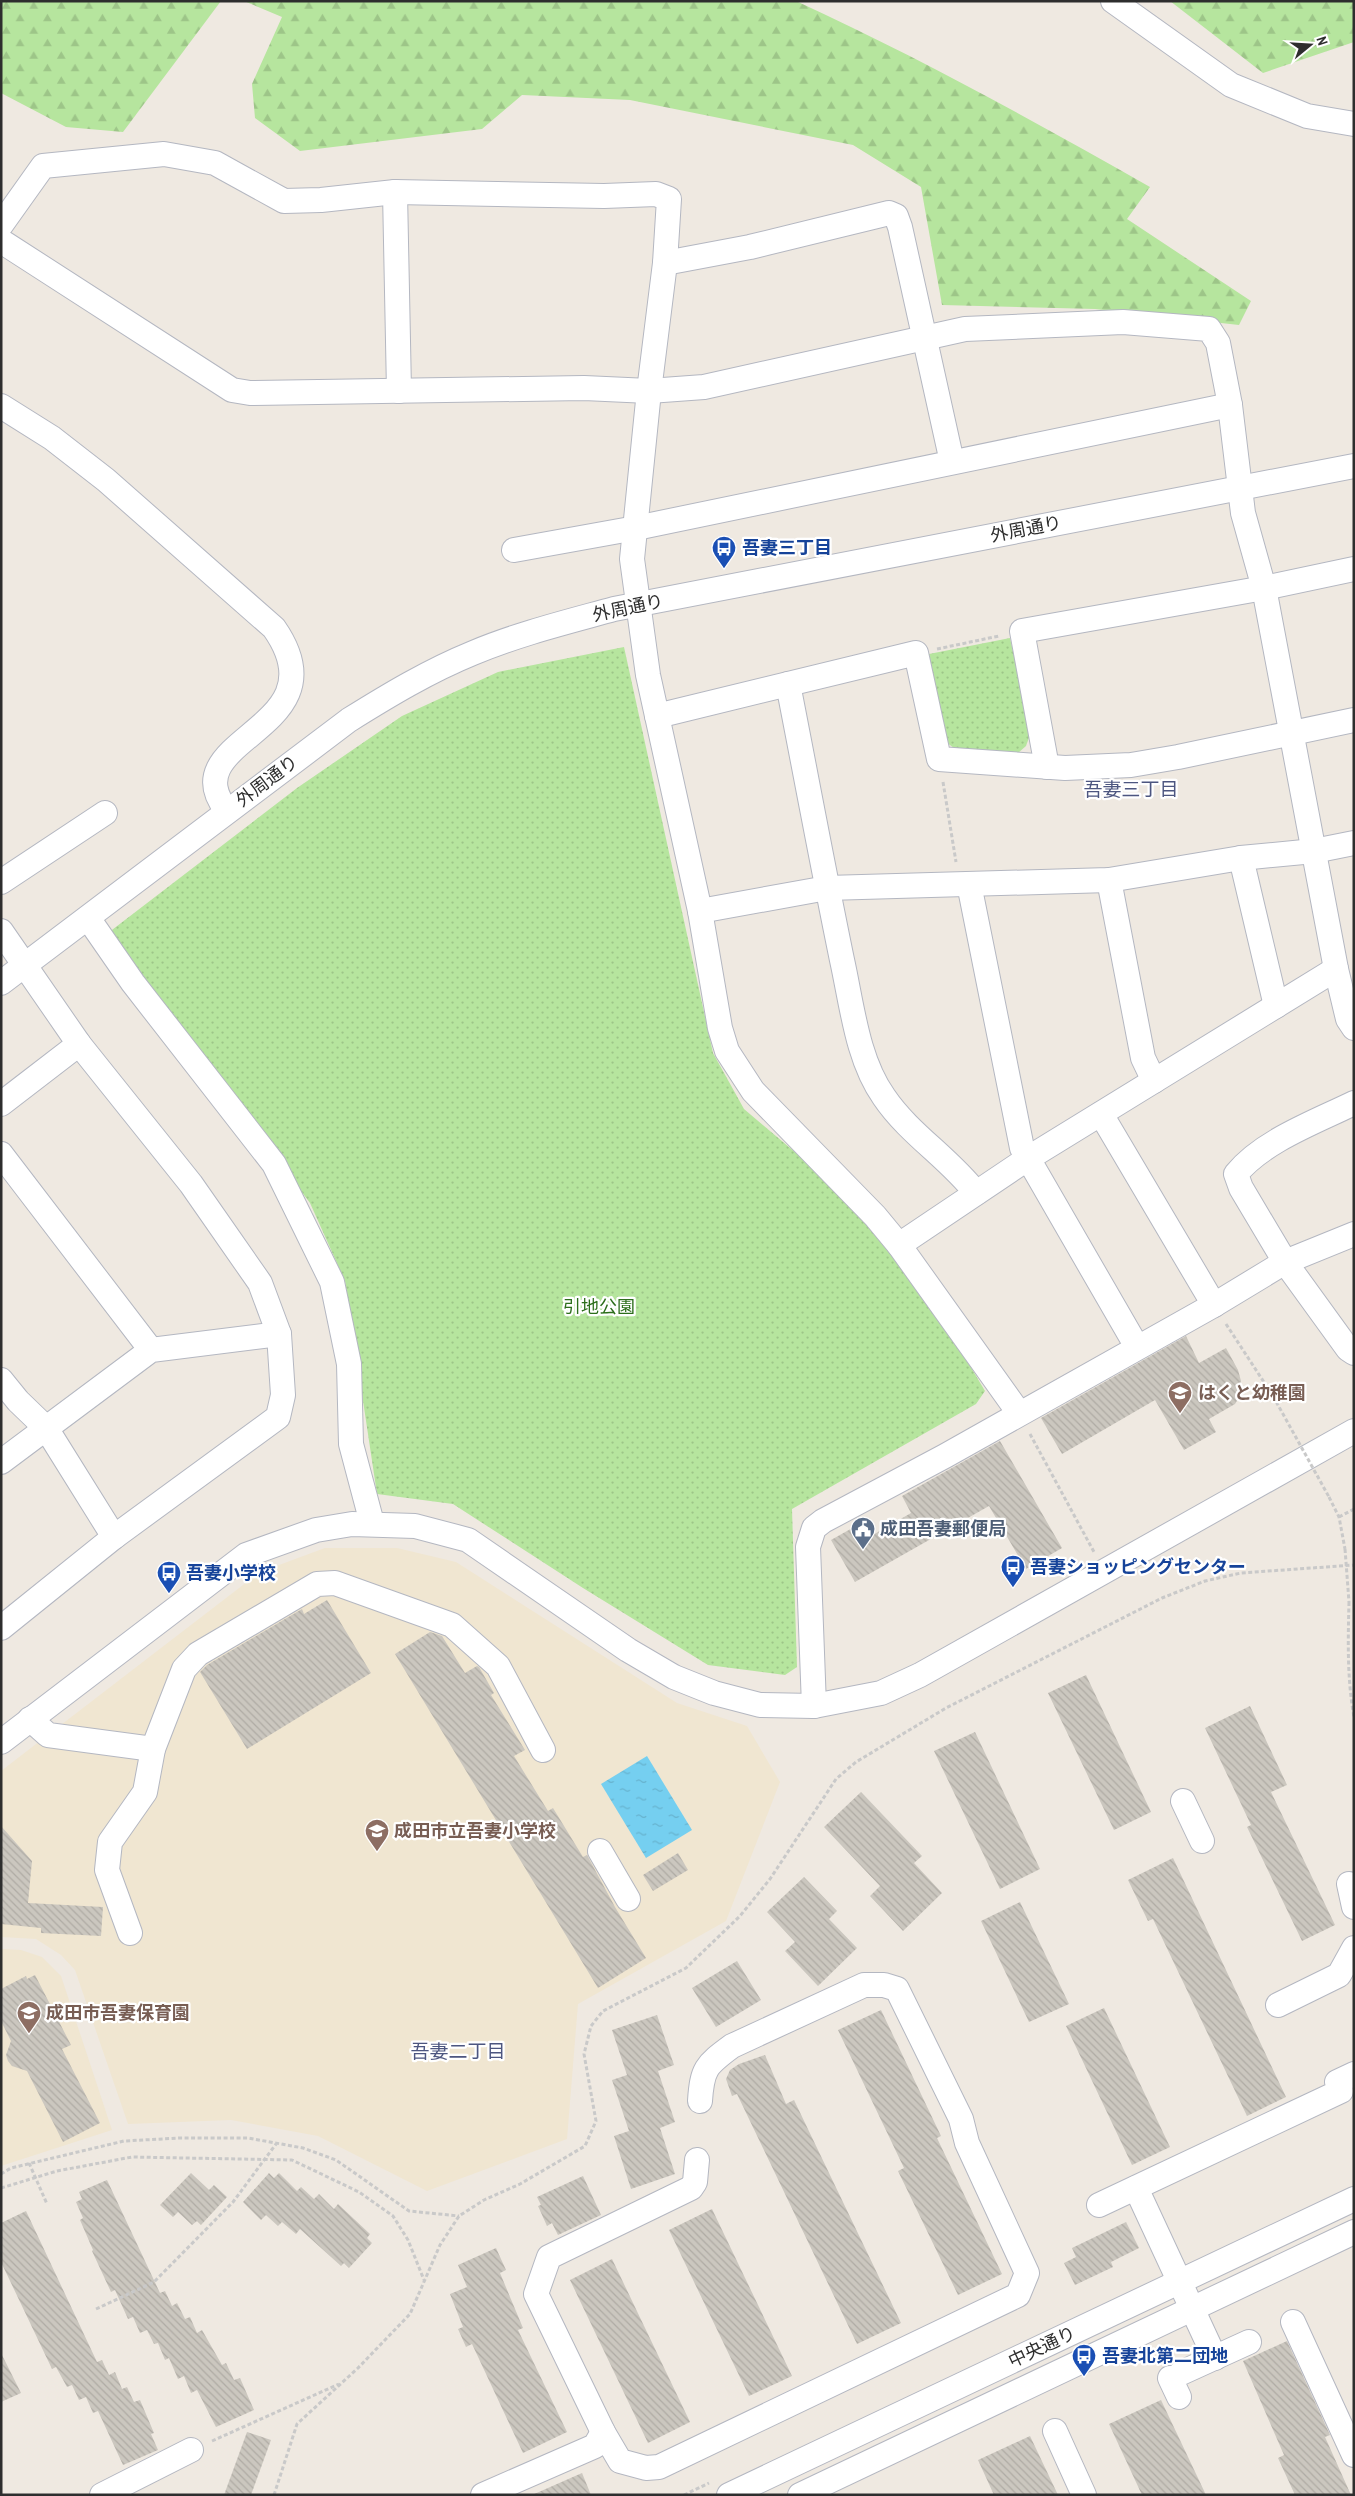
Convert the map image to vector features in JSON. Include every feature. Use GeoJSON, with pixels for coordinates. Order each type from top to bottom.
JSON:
{"type":"FeatureCollection","features":[{"type":"Feature","properties":{"kind":"street"},"geometry":{"type":"LineString","coordinates":[[1113,1],[1231,85],[1307,116],[1354,124]]}},
{"type":"Feature","properties":{"kind":"street"},"geometry":{"type":"LineString","coordinates":[[1,225],[43,166],[164,154],[216,163],[284,201],[322,200],[395,192],[656,194],[669,199],[665,263],[649,391],[632,559],[648,675],[700,911],[720,1028],[727,1051],[753,1091],[875,1216],[899,1245],[1019,1413]]}},
{"type":"Feature","properties":{"kind":"street"},"geometry":{"type":"LineString","coordinates":[[395,192],[399,391]]}},
{"type":"Feature","properties":{"kind":"street"},"geometry":{"type":"LineString","coordinates":[[665,263],[750,247],[888,213],[896,216],[926,338],[952,462]]}},
{"type":"Feature","properties":{"kind":"street"},"geometry":{"type":"LineString","coordinates":[[1,241],[232,390],[250,393],[584,388],[649,391],[704,387],[965,329],[1123,322],[1209,329],[1218,343],[1230,405],[1243,513],[1264,588],[1336,969],[1348,1019],[1354,1028]]}},
{"type":"Feature","properties":{"kind":"street"},"geometry":{"type":"LineString","coordinates":[[514,550],[636,528],[1230,405]]}},
{"type":"Feature","properties":{"kind":"street"},"geometry":{"type":"LineString","coordinates":[[1,406],[52,438],[106,480],[274,628],[284,642],[291,661],[293,678],[288,696],[279,708],[225,758],[216,771],[215,785],[220,802],[227,811]]}},
{"type":"Feature","properties":{"kind":"street","name":"外周通り"},"geometry":{"type":"LineString","coordinates":[[1,983],[349,720],[391,694],[472,653],[518,636],[614,609],[639,606],[1354,466]]}},
{"type":"Feature","properties":{"kind":"street"},"geometry":{"type":"LineString","coordinates":[[1047,767],[1022,631],[1264,588],[1354,569]]}},
{"type":"Feature","properties":{"kind":"street"},"geometry":{"type":"LineString","coordinates":[[657,716],[916,653],[939,759],[1065,768],[1130,764],[1178,757],[1354,720]]}},
{"type":"Feature","properties":{"kind":"street"},"geometry":{"type":"LineString","coordinates":[[788,684],[827,888],[857,1029],[870,1071],[890,1104],[908,1125],[963,1177],[976,1192]]}},
{"type":"Feature","properties":{"kind":"street"},"geometry":{"type":"LineString","coordinates":[[1,882],[106,813]]}},
{"type":"Feature","properties":{"kind":"street"},"geometry":{"type":"LineString","coordinates":[[700,911],[827,888],[1109,880],[1241,858],[1314,851],[1354,843]]}},
{"type":"Feature","properties":{"kind":"street"},"geometry":{"type":"LineString","coordinates":[[1241,858],[1276,1006]]}},
{"type":"Feature","properties":{"kind":"street"},"geometry":{"type":"LineString","coordinates":[[1109,880],[1143,1058],[1154,1081]]}},
{"type":"Feature","properties":{"kind":"street"},"geometry":{"type":"LineString","coordinates":[[964,885],[1022,1148],[1137,1347]]}},
{"type":"Feature","properties":{"kind":"street"},"geometry":{"type":"LineString","coordinates":[[88,918],[133,983],[274,1164],[332,1282],[349,1364],[351,1444],[372,1523]]}},
{"type":"Feature","properties":{"kind":"street"},"geometry":{"type":"LineString","coordinates":[[1,931],[79,1044],[191,1184],[260,1283],[279,1334],[283,1395],[278,1417],[114,1537],[1,1628]]}},
{"type":"Feature","properties":{"kind":"street"},"geometry":{"type":"LineString","coordinates":[[899,1245],[1027,1159],[1336,969]]}},
{"type":"Feature","properties":{"kind":"street"},"geometry":{"type":"LineString","coordinates":[[1,1104],[79,1044]]}},
{"type":"Feature","properties":{"kind":"street"},"geometry":{"type":"LineString","coordinates":[[1354,1103],[1263,1149],[1244,1164],[1236,1174],[1241,1188],[1285,1262],[1348,1349],[1354,1353]]}},
{"type":"Feature","properties":{"kind":"street"},"geometry":{"type":"LineString","coordinates":[[1100,1114],[1214,1305]]}},
{"type":"Feature","properties":{"kind":"street"},"geometry":{"type":"LineString","coordinates":[[1,1154],[151,1350]]}},
{"type":"Feature","properties":{"kind":"street"},"geometry":{"type":"LineString","coordinates":[[814,1706],[808,1547],[814,1528],[822,1521],[945,1456],[1214,1305],[1285,1262],[1354,1234]]}},
{"type":"Feature","properties":{"kind":"street"},"geometry":{"type":"LineString","coordinates":[[1,1462],[151,1350],[279,1334]]}},
{"type":"Feature","properties":{"kind":"street"},"geometry":{"type":"LineString","coordinates":[[1,1380],[18,1401],[46,1428],[114,1537]]}},
{"type":"Feature","properties":{"kind":"street"},"geometry":{"type":"LineString","coordinates":[[1,1742],[246,1555],[316,1530],[372,1523],[415,1526],[468,1540],[628,1650],[674,1678],[714,1693],[760,1705],[814,1706],[881,1692],[920,1675],[1354,1431]]}},
{"type":"Feature","properties":{"kind":"street"},"geometry":{"type":"LineString","coordinates":[[130,1933],[107,1870],[110,1842],[145,1792],[153,1749],[184,1669],[198,1654],[317,1584],[335,1583],[452,1625],[498,1666],[543,1750]]}},
{"type":"Feature","properties":{"kind":"street"},"geometry":{"type":"LineString","coordinates":[[30,1719],[48,1735],[153,1749]]}},
{"type":"Feature","properties":{"kind":"street"},"geometry":{"type":"LineString","coordinates":[[1183,1801],[1202,1841]]}},
{"type":"Feature","properties":{"kind":"street"},"geometry":{"type":"LineString","coordinates":[[600,1851],[628,1899]]}},
{"type":"Feature","properties":{"kind":"street"},"geometry":{"type":"LineString","coordinates":[[1349,1884],[1354,1907]]}},
{"type":"Feature","properties":{"kind":"street"},"geometry":{"type":"LineString","coordinates":[[1278,2004],[1339,1975],[1354,1948]]}},
{"type":"Feature","properties":{"kind":"street"},"geometry":{"type":"LineString","coordinates":[[583,2451],[646,2468],[659,2467],[1018,2296],[1027,2273],[967,2143],[961,2120],[897,1989],[884,1985],[864,1985],[732,2046],[714,2059],[702,2076],[700,2101]]}},
{"type":"Feature","properties":{"kind":"street"},"geometry":{"type":"LineString","coordinates":[[1100,2205],[1341,2091],[1337,2082],[1354,2074]]}},
{"type":"Feature","properties":{"kind":"street"},"geometry":{"type":"LineString","coordinates":[[620,2461],[603,2432],[536,2294],[542,2273],[550,2257],[691,2188],[695,2182],[696,2160]]}},
{"type":"Feature","properties":{"kind":"street"},"geometry":{"type":"LineString","coordinates":[[1136,2188],[1215,2358]]}},
{"type":"Feature","properties":{"kind":"street","name":"中央通り"},"geometry":{"type":"LineString","coordinates":[[729,2495],[1354,2198]]}},
{"type":"Feature","properties":{"kind":"street","name":"中央通り"},"geometry":{"type":"LineString","coordinates":[[800,2495],[1354,2232]]}},
{"type":"Feature","properties":{"kind":"street"},"geometry":{"type":"LineString","coordinates":[[1293,2322],[1354,2455]]}},
{"type":"Feature","properties":{"kind":"street"},"geometry":{"type":"LineString","coordinates":[[1177,2383],[1215,2358],[1249,2342]]}},
{"type":"Feature","properties":{"kind":"street"},"geometry":{"type":"LineString","coordinates":[[1055,2431],[1084,2495]]}},
{"type":"Feature","properties":{"kind":"street"},"geometry":{"type":"LineString","coordinates":[[483,2495],[529,2486],[583,2451],[595,2446],[603,2432]]}},
{"type":"Feature","properties":{"kind":"street"},"geometry":{"type":"LineString","coordinates":[[102,2495],[191,2450]]}},
{"type":"Feature","properties":{"kind":"path"},"geometry":{"type":"LineString","coordinates":[[916,653],[1022,631]]}},
{"type":"Feature","properties":{"kind":"path"},"geometry":{"type":"LineString","coordinates":[[939,759],[964,885]]}},
{"type":"Feature","properties":{"kind":"path"},"geometry":{"type":"LineString","coordinates":[[1214,1305],[1273,1396],[1339,1517],[1345,1549],[1349,1602],[1348,1662],[1354,1717]]}},
{"type":"Feature","properties":{"kind":"path"},"geometry":{"type":"LineString","coordinates":[[1019,1413],[1096,1556]]}},
{"type":"Feature","properties":{"kind":"path"},"geometry":{"type":"LineString","coordinates":[[1339,1517],[1354,1509]]}},
{"type":"Feature","properties":{"kind":"path"},"geometry":{"type":"LineString","coordinates":[[274,2495],[297,2424],[342,2383],[410,2314],[440,2245],[459,2216],[484,2200],[520,2184],[585,2146],[596,2121],[584,2054],[591,2026],[603,2011],[686,1968],[740,1916],[770,1879],[836,1779],[856,1762],[946,1708],[1179,1591],[1205,1581],[1241,1573],[1354,1565]]}},
{"type":"Feature","properties":{"kind":"path"},"geometry":{"type":"LineString","coordinates":[[1,2174],[11,2168],[29,2163],[124,2141],[180,2138],[248,2138],[303,2148],[336,2160],[409,2211],[459,2216]]}},
{"type":"Feature","properties":{"kind":"path"},"geometry":{"type":"LineString","coordinates":[[96,2309],[154,2282],[233,2202],[276,2143]]}},
{"type":"Feature","properties":{"kind":"path"},"geometry":{"type":"LineString","coordinates":[[1,2188],[57,2171],[132,2157],[292,2160],[360,2192],[393,2216],[408,2240],[424,2281]]}},
{"type":"Feature","properties":{"kind":"path"},"geometry":{"type":"LineString","coordinates":[[29,2163],[47,2204]]}},
{"type":"Feature","properties":{"kind":"path"},"geometry":{"type":"LineString","coordinates":[[191,2450],[342,2383]]}},
{"type":"Feature","properties":{"kind":"shaded area","name":"成田市立吾妻小学校"},"geometry":{"type":"Polygon","coordinates":[[[325,1548],[397,1548],[456,1562],[677,1703],[747,1726],[780,1782],[726,1921],[578,2004],[567,2139],[427,2191],[318,2136],[231,2120],[128,2124],[75,1970],[61,1955],[36,1939],[1,1937],[1,1771],[260,1572],[325,1548]]]}},
{"type":"Feature","properties":{"kind":"shaded area"},"geometry":{"type":"Polygon","coordinates":[[[1,1949],[21,1950],[42,1957],[61,1976],[112,2130],[1,2166],[1,1949]]]}},
{"type":"Feature","properties":{"kind":"green space"},"geometry":{"type":"Polygon","coordinates":[[[1,1],[221,1],[123,132],[66,127],[1,93],[1,1]]]}},
{"type":"Feature","properties":{"kind":"green space"},"geometry":{"type":"Polygon","coordinates":[[[244,1],[796,1],[886,44],[975,90],[1150,187],[1127,219],[1251,301],[1239,325],[1095,309],[942,305],[921,187],[853,145],[630,100],[522,95],[482,129],[300,151],[255,118],[252,84],[282,17],[244,1]]]}},
{"type":"Feature","properties":{"kind":"green space"},"geometry":{"type":"Polygon","coordinates":[[[1170,1],[1354,1],[1354,42],[1263,73],[1170,1]]]}},
{"type":"Feature","properties":{"kind":"green space"},"geometry":{"type":"Polygon","coordinates":[[[1010,638],[1031,732],[1026,746],[1018,753],[957,750],[947,743],[945,739],[929,654],[1010,638]]]}},
{"type":"Feature","properties":{"kind":"green space","name":"引地公園"},"geometry":{"type":"Polygon","coordinates":[[[624,647],[713,1053],[744,1109],[860,1207],[922,1285],[985,1391],[976,1404],[792,1509],[797,1667],[785,1675],[708,1665],[583,1588],[453,1504],[377,1494],[345,1281],[310,1203],[108,933],[297,788],[402,716],[498,672],[624,647]]]}},
{"type":"Feature","properties":{"kind":"water"},"geometry":{"type":"Polygon","coordinates":[[[647,1756],[692,1830],[646,1858],[601,1784],[647,1756]]]}},
{"type":"Feature","properties":{"kind":"building"},"geometry":{"type":"Polygon","coordinates":[[[1186,1336],[1199,1363],[1226,1348],[1238,1370],[1241,1381],[1238,1399],[1235,1404],[1209,1419],[1216,1432],[1184,1450],[1155,1400],[1062,1454],[1041,1418],[1186,1336]]]}},
{"type":"Feature","properties":{"kind":"building"},"geometry":{"type":"Polygon","coordinates":[[[1000,1441],[1062,1548],[1026,1569],[989,1506],[855,1582],[831,1540],[863,1522],[871,1536],[911,1513],[902,1496],[1000,1441]]]}},
{"type":"Feature","properties":{"kind":"building"},"geometry":{"type":"Polygon","coordinates":[[[327,1600],[371,1673],[247,1749],[200,1672],[207,1665],[302,1609],[304,1614],[327,1600]]]}},
{"type":"Feature","properties":{"kind":"building"},"geometry":{"type":"Polygon","coordinates":[[[430,1632],[442,1636],[465,1673],[477,1666],[479,1667],[494,1693],[491,1695],[525,1750],[514,1756],[548,1811],[553,1808],[583,1857],[587,1855],[615,1907],[646,1958],[598,1988],[395,1654],[430,1632]]]}},
{"type":"Feature","properties":{"kind":"building"},"geometry":{"type":"Polygon","coordinates":[[[1086,1675],[1151,1812],[1114,1830],[1048,1693],[1086,1675]]]}},
{"type":"Feature","properties":{"kind":"building"},"geometry":{"type":"Polygon","coordinates":[[[1250,1706],[1287,1785],[1271,1792],[1335,1925],[1302,1941],[1247,1827],[1251,1825],[1205,1728],[1250,1706]]]}},
{"type":"Feature","properties":{"kind":"building"},"geometry":{"type":"Polygon","coordinates":[[[975,1732],[1040,1869],[1000,1889],[934,1751],[975,1732]]]}},
{"type":"Feature","properties":{"kind":"building"},"geometry":{"type":"Polygon","coordinates":[[[861,1792],[922,1856],[914,1863],[942,1893],[903,1931],[870,1896],[880,1886],[824,1827],[861,1792]]]}},
{"type":"Feature","properties":{"kind":"building"},"geometry":{"type":"Polygon","coordinates":[[[1,1826],[32,1861],[28,1903],[103,1907],[101,1936],[41,1933],[41,1928],[1,1924],[1,1826]]]}},
{"type":"Feature","properties":{"kind":"building"},"geometry":{"type":"Polygon","coordinates":[[[678,1853],[688,1870],[653,1891],[643,1875],[678,1853]]]}},
{"type":"Feature","properties":{"kind":"building"},"geometry":{"type":"Polygon","coordinates":[[[1173,1858],[1286,2097],[1247,2116],[1153,1919],[1148,1921],[1128,1880],[1173,1858]]]}},
{"type":"Feature","properties":{"kind":"building"},"geometry":{"type":"Polygon","coordinates":[[[804,1877],[837,1911],[829,1919],[857,1948],[818,1986],[785,1951],[795,1942],[767,1912],[804,1877]]]}},
{"type":"Feature","properties":{"kind":"building"},"geometry":{"type":"Polygon","coordinates":[[[1020,1902],[1069,2004],[1029,2022],[981,1921],[1020,1902]]]}},
{"type":"Feature","properties":{"kind":"building"},"geometry":{"type":"Polygon","coordinates":[[[737,1961],[761,2000],[716,2027],[692,1988],[737,1961]]]}},
{"type":"Feature","properties":{"kind":"building"},"geometry":{"type":"Polygon","coordinates":[[[35,1975],[71,2045],[62,2049],[100,2123],[63,2142],[27,2071],[12,2066],[6,2055],[11,2041],[1,2021],[1,1989],[26,1976],[27,1979],[35,1975]]]}},
{"type":"Feature","properties":{"kind":"building"},"geometry":{"type":"Polygon","coordinates":[[[1104,2008],[1170,2147],[1132,2165],[1066,2026],[1104,2008]]]}},
{"type":"Feature","properties":{"kind":"building"},"geometry":{"type":"Polygon","coordinates":[[[881,2010],[941,2136],[937,2138],[1002,2274],[958,2295],[898,2171],[904,2168],[838,2030],[881,2010]]]}},
{"type":"Feature","properties":{"kind":"building"},"geometry":{"type":"Polygon","coordinates":[[[657,2015],[674,2065],[658,2071],[675,2122],[660,2128],[675,2174],[631,2189],[614,2136],[629,2131],[612,2080],[627,2075],[612,2030],[657,2015]]]}},
{"type":"Feature","properties":{"kind":"building"},"geometry":{"type":"Polygon","coordinates":[[[765,2055],[786,2104],[794,2100],[901,2323],[857,2344],[737,2094],[732,2096],[726,2079],[730,2070],[739,2064],[765,2055]]]}},
{"type":"Feature","properties":{"kind":"building"},"geometry":{"type":"Polygon","coordinates":[[[191,2173],[209,2190],[214,2185],[227,2197],[201,2225],[197,2221],[192,2225],[178,2212],[173,2217],[160,2205],[191,2173]]]}},
{"type":"Feature","properties":{"kind":"building"},"geometry":{"type":"Polygon","coordinates":[[[269,2173],[274,2178],[279,2173],[297,2191],[301,2187],[314,2199],[319,2194],[334,2209],[338,2204],[370,2234],[367,2238],[372,2243],[349,2268],[344,2263],[341,2266],[300,2229],[296,2234],[282,2222],[278,2226],[266,2215],[261,2220],[243,2202],[269,2173]]]}},
{"type":"Feature","properties":{"kind":"building"},"geometry":{"type":"Polygon","coordinates":[[[583,2176],[601,2215],[558,2235],[552,2223],[547,2226],[538,2206],[541,2205],[537,2197],[583,2176]]]}},
{"type":"Feature","properties":{"kind":"building"},"geometry":{"type":"Polygon","coordinates":[[[107,2180],[160,2293],[165,2291],[172,2306],[177,2303],[185,2319],[190,2317],[197,2333],[202,2330],[222,2365],[226,2363],[234,2380],[240,2378],[254,2410],[216,2427],[197,2390],[191,2393],[184,2376],[178,2379],[169,2358],[165,2360],[158,2343],[154,2344],[147,2330],[140,2333],[133,2317],[128,2319],[115,2290],[111,2292],[92,2251],[80,2220],[83,2218],[76,2202],[82,2199],[79,2192],[107,2180]]]}},
{"type":"Feature","properties":{"kind":"building"},"geometry":{"type":"Polygon","coordinates":[[[712,2209],[792,2376],[749,2396],[669,2230],[712,2209]]]}},
{"type":"Feature","properties":{"kind":"building"},"geometry":{"type":"Polygon","coordinates":[[[26,2211],[97,2362],[102,2360],[109,2375],[115,2372],[122,2389],[127,2387],[134,2402],[140,2400],[154,2433],[151,2434],[158,2450],[123,2465],[98,2411],[93,2413],[86,2397],[79,2400],[72,2385],[67,2387],[56,2367],[52,2369],[1,2262],[1,2223],[26,2211]]]}},
{"type":"Feature","properties":{"kind":"building"},"geometry":{"type":"Polygon","coordinates":[[[1126,2222],[1139,2248],[1111,2262],[1113,2267],[1075,2285],[1064,2263],[1076,2257],[1072,2248],[1126,2222]]]}},
{"type":"Feature","properties":{"kind":"building"},"geometry":{"type":"Polygon","coordinates":[[[496,2248],[506,2270],[500,2273],[523,2328],[518,2330],[567,2432],[523,2453],[472,2344],[466,2347],[458,2329],[463,2327],[450,2294],[467,2287],[458,2265],[496,2248]]]}},
{"type":"Feature","properties":{"kind":"building"},"geometry":{"type":"Polygon","coordinates":[[[612,2259],[690,2422],[648,2443],[570,2280],[612,2259]]]}},
{"type":"Feature","properties":{"kind":"building"},"geometry":{"type":"Polygon","coordinates":[[[1287,2341],[1330,2435],[1325,2437],[1351,2495],[1295,2495],[1278,2458],[1284,2455],[1243,2361],[1287,2341]]]}},
{"type":"Feature","properties":{"kind":"building"},"geometry":{"type":"Polygon","coordinates":[[[1,2353],[21,2393],[1,2402],[1,2353]]]}},
{"type":"Feature","properties":{"kind":"building"},"geometry":{"type":"Polygon","coordinates":[[[1161,2400],[1206,2495],[1142,2495],[1109,2424],[1161,2400]]]}},
{"type":"Feature","properties":{"kind":"building"},"geometry":{"type":"Polygon","coordinates":[[[247,2432],[271,2440],[251,2495],[224,2495],[247,2432]]]}},
{"type":"Feature","properties":{"kind":"building"},"geometry":{"type":"Polygon","coordinates":[[[1030,2436],[1058,2495],[994,2495],[978,2460],[1030,2436]]]}},
{"type":"Feature","properties":{"kind":"building"},"geometry":{"type":"Polygon","coordinates":[[[582,2473],[591,2495],[532,2495],[582,2473]]]}},
{"type":"Feature","properties":{"kind":"place","name":"吾妻三丁目"},"geometry":{"type":"Point","coordinates":[724,569]}},
{"type":"Feature","properties":{"kind":"place","name":"はくと幼稚園"},"geometry":{"type":"Point","coordinates":[1180,1414]}},
{"type":"Feature","properties":{"kind":"place","name":"成田吾妻郵便局"},"geometry":{"type":"Point","coordinates":[863,1550]}},
{"type":"Feature","properties":{"kind":"place","name":"吾妻ショッピングセンター"},"geometry":{"type":"Point","coordinates":[1013,1588]}},
{"type":"Feature","properties":{"kind":"place","name":"吾妻小学校"},"geometry":{"type":"Point","coordinates":[169,1594]}},
{"type":"Feature","properties":{"kind":"place","name":"成田市立吾妻小学校"},"geometry":{"type":"Point","coordinates":[377,1852]}},
{"type":"Feature","properties":{"kind":"place","name":"成田市吾妻保育園"},"geometry":{"type":"Point","coordinates":[29,2034]}},
{"type":"Feature","properties":{"kind":"place","name":"吾妻北第二団地"},"geometry":{"type":"Point","coordinates":[1084,2377]}},
{"type":"Feature","properties":{"kind":"district","name":"吾妻三丁目"},"geometry":{"type":"Point","coordinates":[1131,789]}},
{"type":"Feature","properties":{"kind":"district","name":"吾妻二丁目"},"geometry":{"type":"Point","coordinates":[458,2051]}}]}
